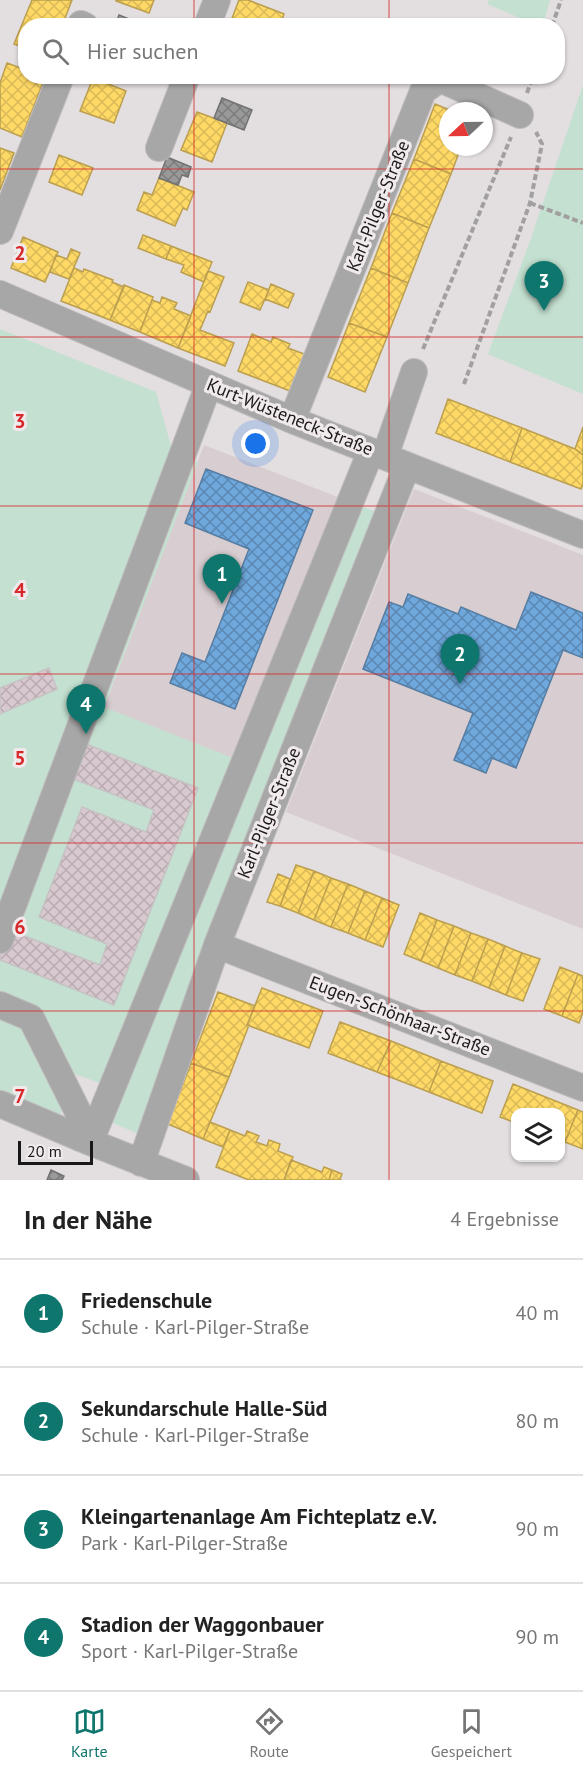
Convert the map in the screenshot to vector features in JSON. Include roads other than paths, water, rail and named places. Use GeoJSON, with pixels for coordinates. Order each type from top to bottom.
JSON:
{"type":"FeatureCollection","features":[{"type":"Feature","properties":{"kind":"street"},"geometry":{"type":"LineString","coordinates":[[210,18],[217,0]]}},
{"type":"Feature","properties":{"kind":"street"},"geometry":{"type":"LineString","coordinates":[[0,231],[58,84]]}},
{"type":"Feature","properties":{"kind":"street"},"geometry":{"type":"LineString","coordinates":[[159,148],[184,84]]}},
{"type":"Feature","properties":{"kind":"street","name":"Karl-Pilger-Straße"},"geometry":{"type":"LineString","coordinates":[[292,420],[423,91],[433,84]]}},
{"type":"Feature","properties":{"kind":"street","name":"Karl-Pilger-Straße"},"geometry":{"type":"LineString","coordinates":[[453,84],[521,110]]}},
{"type":"Feature","properties":{"kind":"street","name":"Kurt-Wüsteneck-Straße"},"geometry":{"type":"LineString","coordinates":[[0,294],[292,420],[583,535]]}},
{"type":"Feature","properties":{"kind":"street","name":"Karl-Pilger-Straße"},"geometry":{"type":"LineString","coordinates":[[141,1163],[387,458],[414,372]]}},
{"type":"Feature","properties":{"kind":"street"},"geometry":{"type":"LineString","coordinates":[[0,940],[208,384]]}},
{"type":"Feature","properties":{"kind":"street","name":"Karl-Pilger-Straße"},"geometry":{"type":"LineString","coordinates":[[85,1140],[387,458]]}},
{"type":"Feature","properties":{"kind":"street","name":"Eugen-Schönhaar-Straße"},"geometry":{"type":"LineString","coordinates":[[217,945],[583,1088]]}},
{"type":"Feature","properties":{"kind":"street"},"geometry":{"type":"LineString","coordinates":[[0,1005],[31,1018],[81,1118],[85,1140]]}},
{"type":"Feature","properties":{"kind":"street"},"geometry":{"type":"LineString","coordinates":[[0,1104],[186,1180]]}},
{"type":"Feature","properties":{"kind":"place","name":"Kleingartenanlage Am Fichteplatz e.V."},"geometry":{"type":"Point","coordinates":[544,311]}},
{"type":"Feature","properties":{"kind":"place","name":"Friedenschule"},"geometry":{"type":"Point","coordinates":[222,604]}},
{"type":"Feature","properties":{"kind":"place","name":"Sekundarschule Halle-Süd"},"geometry":{"type":"Point","coordinates":[460,684]}},
{"type":"Feature","properties":{"kind":"place","name":"Stadion der Waggonbauer"},"geometry":{"type":"Point","coordinates":[86,734]}}]}
